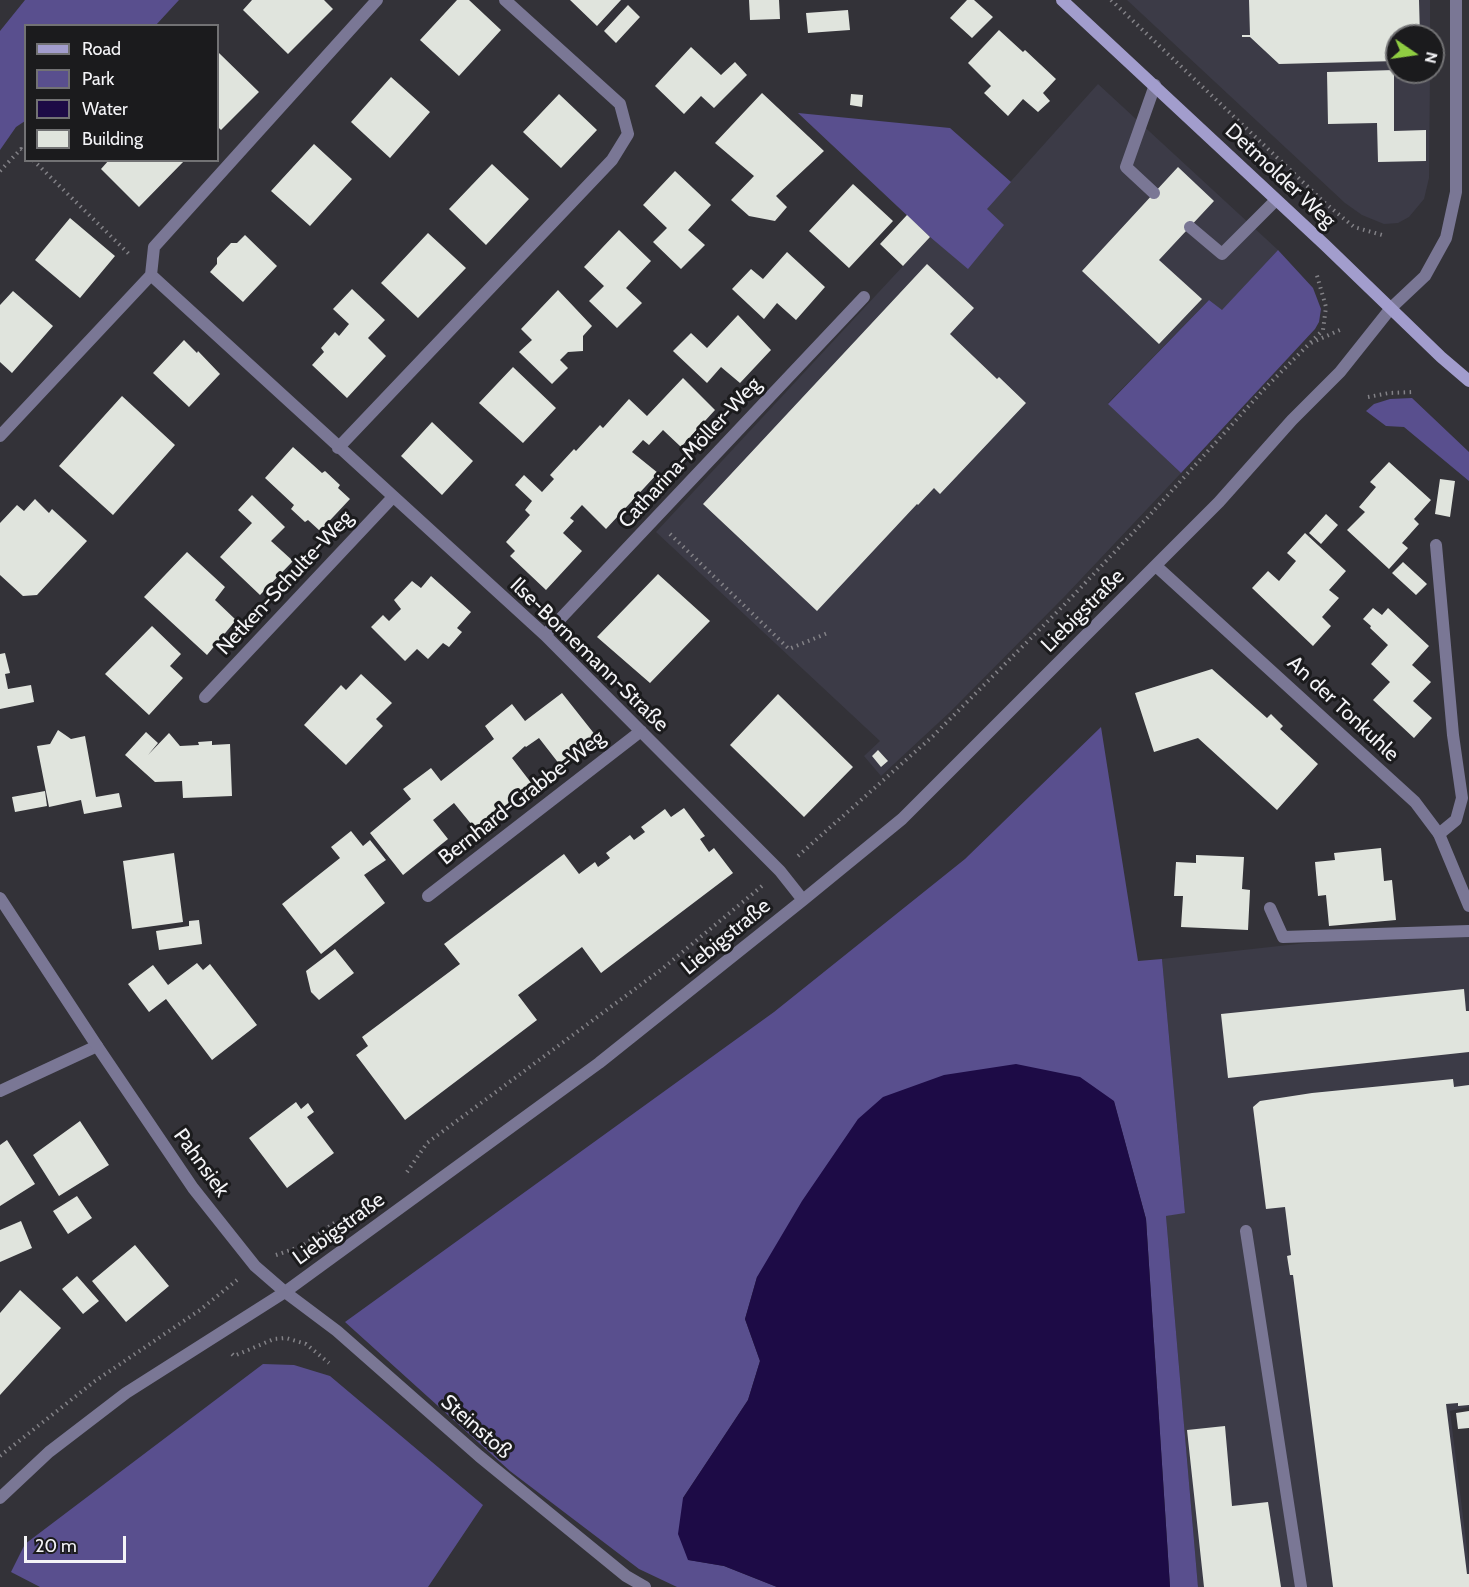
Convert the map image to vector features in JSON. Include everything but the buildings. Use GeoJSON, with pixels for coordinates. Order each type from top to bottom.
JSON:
{"type":"FeatureCollection","features":[{"type":"Feature","properties":{"kind":"street"},"geometry":{"type":"LineString","coordinates":[[0,436],[151,275],[154,247],[377,0]]}},
{"type":"Feature","properties":{"kind":"street"},"geometry":{"type":"LineString","coordinates":[[338,448],[612,160],[628,134],[620,104],[505,0]]}},
{"type":"Feature","properties":{"kind":"street","name":"Detmolder Weg"},"geometry":{"type":"LineString","coordinates":[[1062,0],[1469,381]]}},
{"type":"Feature","properties":{"kind":"street","name":"Liebigstraße"},"geometry":{"type":"LineString","coordinates":[[0,1498],[49,1452],[126,1393],[285,1292],[598,1063],[803,900],[902,819],[1219,502],[1292,420],[1340,372],[1391,308],[1425,276],[1446,238],[1456,192],[1456,0]]}},
{"type":"Feature","properties":{"kind":"street"},"geometry":{"type":"LineString","coordinates":[[1154,193],[1126,167],[1155,86]]}},
{"type":"Feature","properties":{"kind":"street"},"geometry":{"type":"LineString","coordinates":[[1190,226],[1222,254],[1276,200]]}},
{"type":"Feature","properties":{"kind":"street","name":"Ilse-Bornemann-Straße"},"geometry":{"type":"LineString","coordinates":[[151,275],[545,635],[780,872],[803,900]]}},
{"type":"Feature","properties":{"kind":"street","name":"Catharina-Möller-Weg"},"geometry":{"type":"LineString","coordinates":[[545,635],[864,297]]}},
{"type":"Feature","properties":{"kind":"street","name":"Netken-Schulte-Weg"},"geometry":{"type":"LineString","coordinates":[[205,697],[393,497]]}},
{"type":"Feature","properties":{"kind":"street"},"geometry":{"type":"LineString","coordinates":[[1436,545],[1462,798],[1456,820],[1439,834]]}},
{"type":"Feature","properties":{"kind":"street","name":"An der Tonkuhle"},"geometry":{"type":"LineString","coordinates":[[1156,566],[1415,802],[1439,834],[1469,906]]}},
{"type":"Feature","properties":{"kind":"street","name":"Bernhard-Grabbe-Weg"},"geometry":{"type":"LineString","coordinates":[[428,896],[641,731]]}},
{"type":"Feature","properties":{"kind":"street","name":"Pahnsiek"},"geometry":{"type":"LineString","coordinates":[[0,898],[193,1188],[255,1266],[285,1292]]}},
{"type":"Feature","properties":{"kind":"street"},"geometry":{"type":"LineString","coordinates":[[1270,908],[1283,937],[1469,931]]}},
{"type":"Feature","properties":{"kind":"street"},"geometry":{"type":"LineString","coordinates":[[0,1091],[97,1046]]}},
{"type":"Feature","properties":{"kind":"street"},"geometry":{"type":"LineString","coordinates":[[1246,1231],[1301,1587]]}},
{"type":"Feature","properties":{"kind":"street","name":"Steinstoß"},"geometry":{"type":"LineString","coordinates":[[285,1292],[338,1331],[488,1463],[626,1576],[645,1587]]}},
{"type":"Feature","properties":{"kind":"path"},"geometry":{"type":"LineString","coordinates":[[1111,0],[1325,203],[1354,227],[1382,235]]}},
{"type":"Feature","properties":{"kind":"path"},"geometry":{"type":"LineString","coordinates":[[0,171],[21,149],[24,151]]}},
{"type":"Feature","properties":{"kind":"path"},"geometry":{"type":"LineString","coordinates":[[35,162],[151,275]]}},
{"type":"Feature","properties":{"kind":"path"},"geometry":{"type":"LineString","coordinates":[[406,1173],[428,1143],[662,969],[780,872],[933,736],[1068,601],[1266,387],[1323,330],[1326,307],[1316,272]]}},
{"type":"Feature","properties":{"kind":"path"},"geometry":{"type":"LineString","coordinates":[[1368,398],[1389,393],[1414,392]]}},
{"type":"Feature","properties":{"kind":"path"},"geometry":{"type":"LineString","coordinates":[[654,519],[789,649],[830,632]]}},
{"type":"Feature","properties":{"kind":"path"},"geometry":{"type":"LineString","coordinates":[[0,1456],[94,1381],[200,1310],[255,1266],[302,1246],[340,1220]]}},
{"type":"Feature","properties":{"kind":"path"},"geometry":{"type":"LineString","coordinates":[[234,1356],[274,1339],[286,1338],[306,1344],[329,1363]]}},
{"type":"Feature","properties":{"kind":"shaded area"},"geometry":{"type":"Polygon","coordinates":[[[1127,0],[1430,0],[1430,24],[1385,24],[1385,84],[1430,84],[1429,178],[1424,199],[1409,217],[1398,223],[1384,224],[1362,215],[1345,203],[1127,0]]]}},
{"type":"Feature","properties":{"kind":"shaded area"},"geometry":{"type":"Polygon","coordinates":[[[1098,84],[1278,250],[1222,311],[1209,300],[1108,403],[1181,473],[1065,596],[950,712],[881,776],[864,756],[880,741],[656,532],[930,237],[968,268],[986,209],[1098,84]]]}},
{"type":"Feature","properties":{"kind":"shaded area"},"geometry":{"type":"Polygon","coordinates":[[[1469,925],[1469,1407],[1450,1411],[1469,1565],[1469,1587],[1198,1587],[1166,1216],[1185,1212],[1162,959],[1469,925]]]}},
{"type":"Feature","properties":{"kind":"green space"},"geometry":{"type":"Polygon","coordinates":[[[25,0],[179,0],[157,24],[24,24],[24,122],[16,127],[0,150],[0,31],[25,0]]]}},
{"type":"Feature","properties":{"kind":"green space"},"geometry":{"type":"Polygon","coordinates":[[[798,113],[950,128],[1011,182],[987,209],[1004,225],[968,269],[930,237],[798,113]]]}},
{"type":"Feature","properties":{"kind":"green space"},"geometry":{"type":"Polygon","coordinates":[[[1278,250],[1313,288],[1321,309],[1319,322],[1181,473],[1108,404],[1209,300],[1222,310],[1278,250]]]}},
{"type":"Feature","properties":{"kind":"green space"},"geometry":{"type":"Polygon","coordinates":[[[1412,398],[1469,452],[1469,481],[1404,427],[1386,426],[1366,411],[1374,404],[1390,399],[1412,398]]]}},
{"type":"Feature","properties":{"kind":"green space"},"geometry":{"type":"Polygon","coordinates":[[[1101,727],[1138,961],[1162,959],[1185,1213],[1166,1216],[1198,1587],[1170,1587],[1146,1219],[1114,1102],[757,1277],[745,1319],[760,1361],[748,1400],[683,1498],[689,1560],[724,1566],[777,1587],[677,1587],[639,1569],[510,1471],[345,1322],[774,1012],[965,859],[1101,727]]]}},
{"type":"Feature","properties":{"kind":"green space"},"geometry":{"type":"Polygon","coordinates":[[[263,1364],[294,1365],[330,1376],[483,1505],[428,1587],[40,1587],[11,1572],[25,1544],[263,1364]]]}},
{"type":"Feature","properties":{"kind":"water"},"geometry":{"type":"Polygon","coordinates":[[[1016,1064],[1080,1077],[1114,1101],[1146,1219],[1170,1587],[777,1587],[724,1566],[688,1560],[678,1534],[683,1498],[748,1400],[760,1361],[745,1319],[757,1277],[802,1201],[858,1119],[883,1097],[944,1075],[1016,1064]]]}}]}
